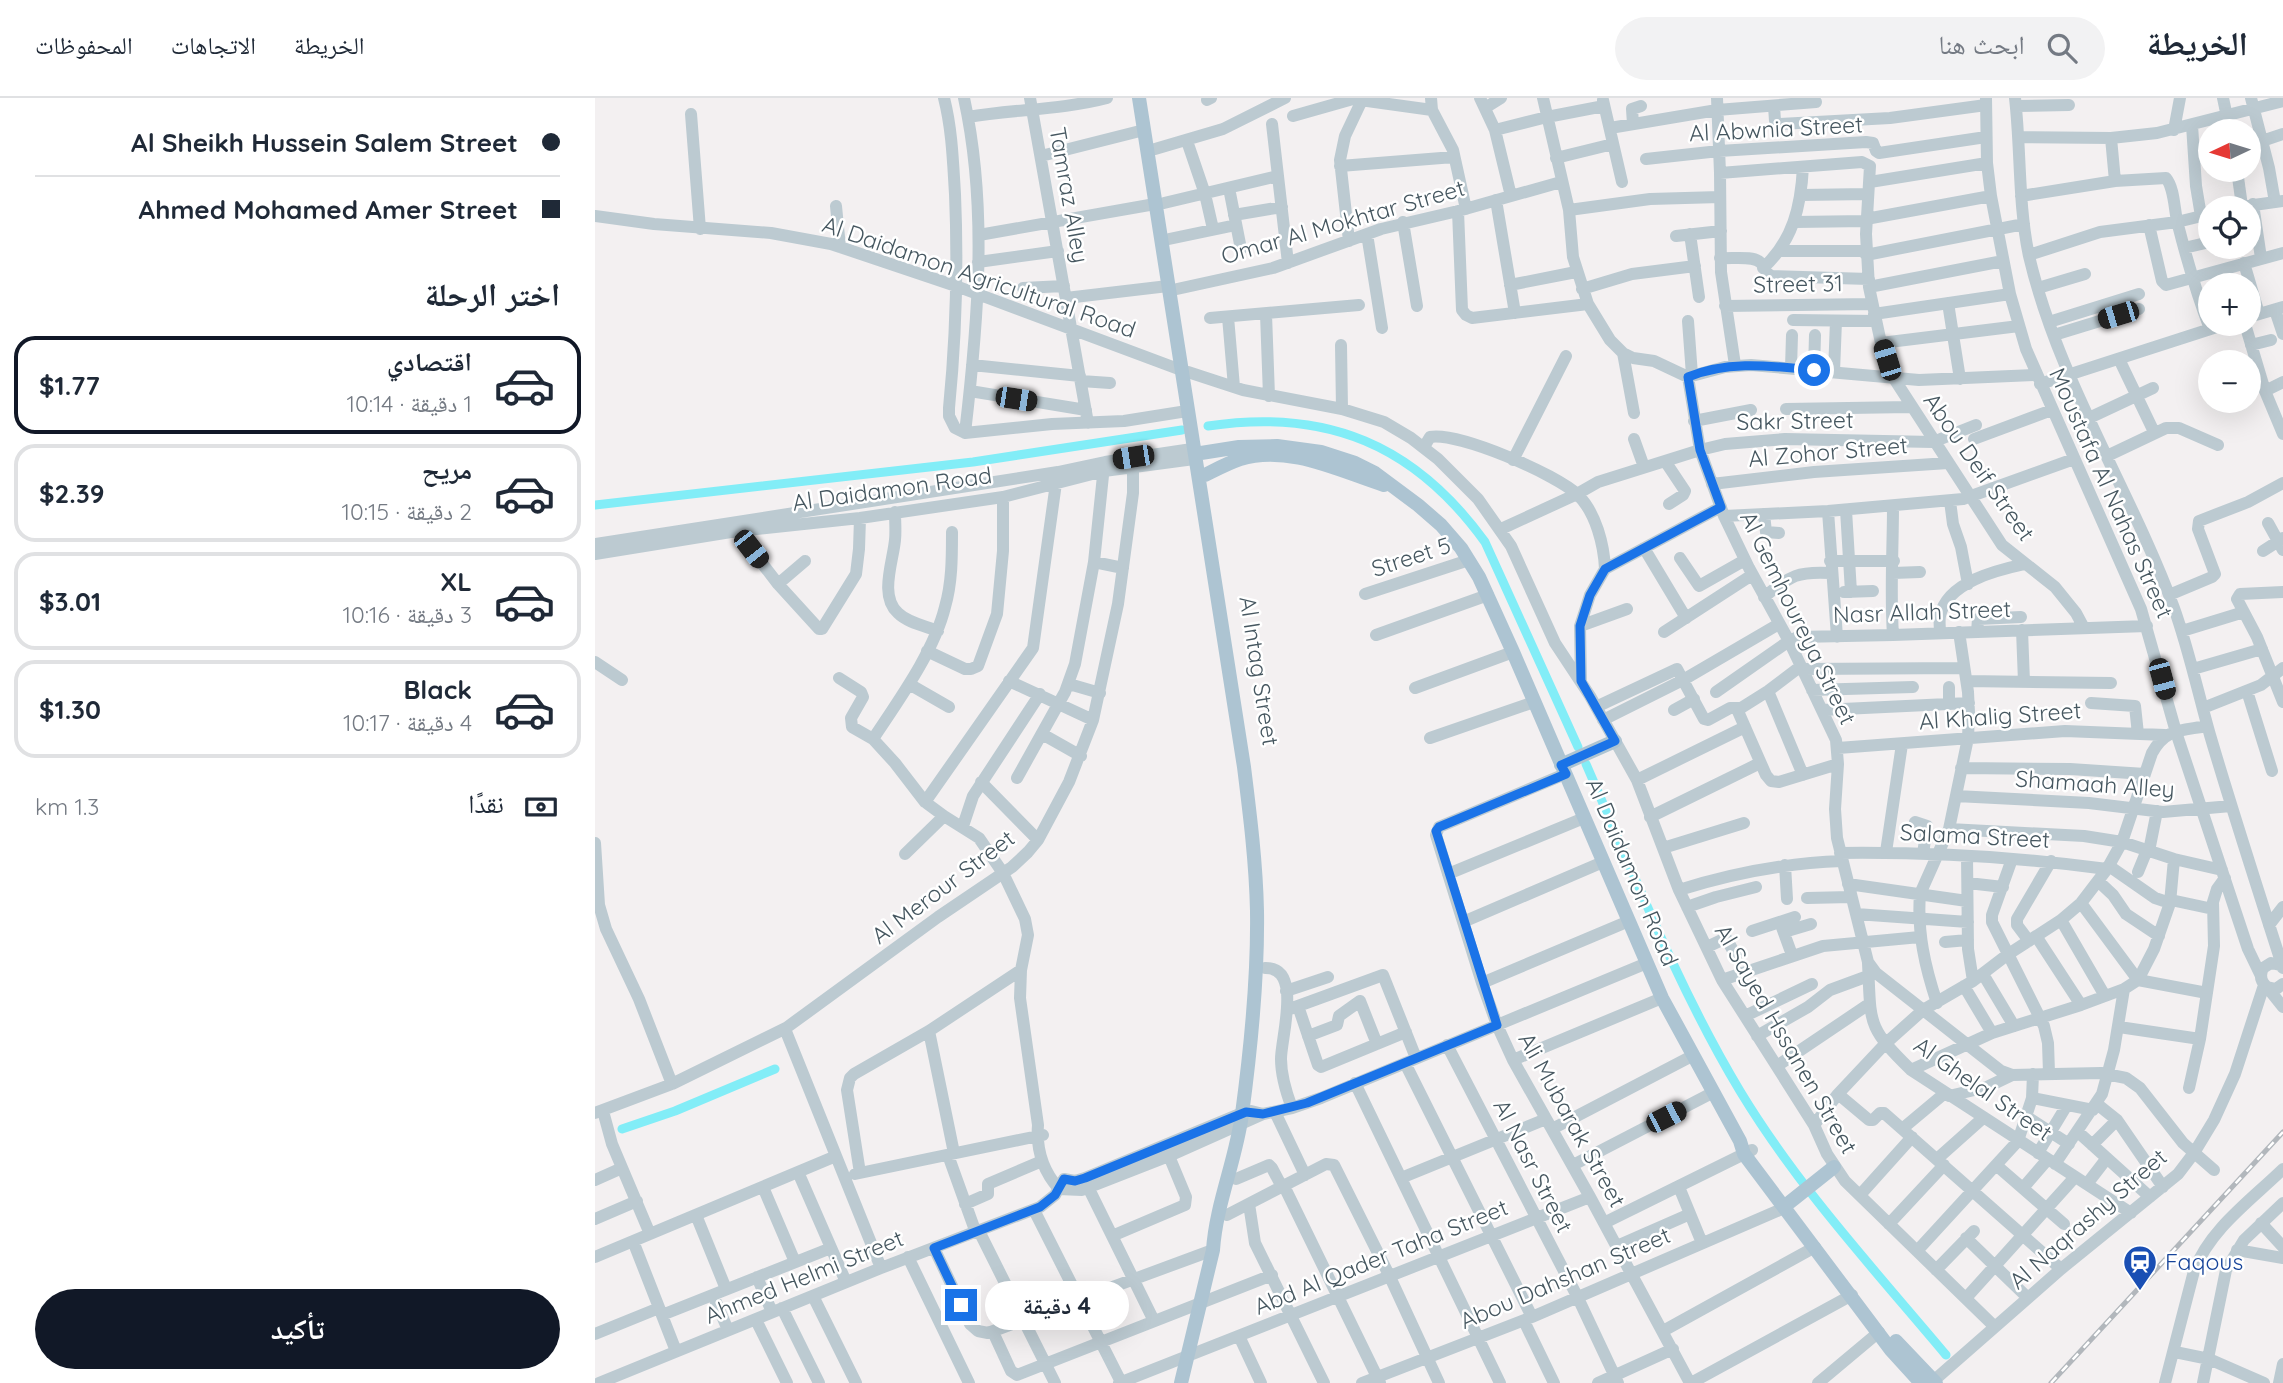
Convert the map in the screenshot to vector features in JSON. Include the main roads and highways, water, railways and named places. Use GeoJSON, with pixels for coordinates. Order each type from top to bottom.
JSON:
{"type":"FeatureCollection","features":[{"type":"Feature","properties":{"kind":"main road","name":"Al Intag Street"},"geometry":{"type":"LineString","coordinates":[[1139,98],[1169,239],[1172,288]]}},
{"type":"Feature","properties":{"kind":"main road","name":"Al Intag Street"},"geometry":{"type":"LineString","coordinates":[[1147,98],[1196,453],[1262,853],[1265,968],[1253,1116],[1223,1232],[1213,1250]]}},
{"type":"Feature","properties":{"kind":"main road","name":"Al Intag Street"},"geometry":{"type":"LineString","coordinates":[[1181,1383],[1216,1231],[1253,1116],[1257,923],[1248,767],[1205,475],[1196,453],[1187,411],[1184,371]]}},
{"type":"Feature","properties":{"kind":"main road","name":"Al Daidamon Road"},"geometry":{"type":"LineString","coordinates":[[1196,453],[1258,445],[1296,452],[1392,488],[1441,525],[1469,560],[1488,595],[1662,998],[1712,1093],[1746,1149],[1822,1241],[1895,1347]]}},
{"type":"Feature","properties":{"kind":"main road","name":"Al Daidamon Road"},"geometry":{"type":"LineString","coordinates":[[1205,475],[1242,458],[1296,452]]}},
{"type":"Feature","properties":{"kind":"main road"},"geometry":{"type":"LineString","coordinates":[[1563,769],[1615,741]]}},
{"type":"Feature","properties":{"kind":"main road"},"geometry":{"type":"LineString","coordinates":[[1790,1203],[1835,1167]]}},
{"type":"Feature","properties":{"kind":"main road","name":"Al Daidamon Road"},"geometry":{"type":"LineString","coordinates":[[1790,1203],[1815,1247],[1879,1332],[1930,1382]]}},
{"type":"Feature","properties":{"kind":"waterway"},"geometry":{"type":"LineString","coordinates":[[1208,426],[1251,422],[1292,423],[1329,429],[1365,441],[1398,458],[1429,480],[1458,508],[1485,542],[1578,747]]}},
{"type":"Feature","properties":{"kind":"waterway"},"geometry":{"type":"LineString","coordinates":[[595,505],[973,462],[1182,430]]}},
{"type":"Feature","properties":{"kind":"waterway"},"geometry":{"type":"LineString","coordinates":[[1586,764],[1677,971],[1740,1091],[1812,1194],[1946,1355]]}},
{"type":"Feature","properties":{"kind":"waterway"},"geometry":{"type":"LineString","coordinates":[[622,1129],[675,1111],[775,1069]]}},
{"type":"Feature","properties":{"kind":"railway"},"geometry":{"type":"LineString","coordinates":[[2051,1383],[2283,1132]]}},
{"type":"Feature","properties":{"kind":"place","name":"Faqous"},"geometry":{"type":"Point","coordinates":[2140,1292]}}]}
